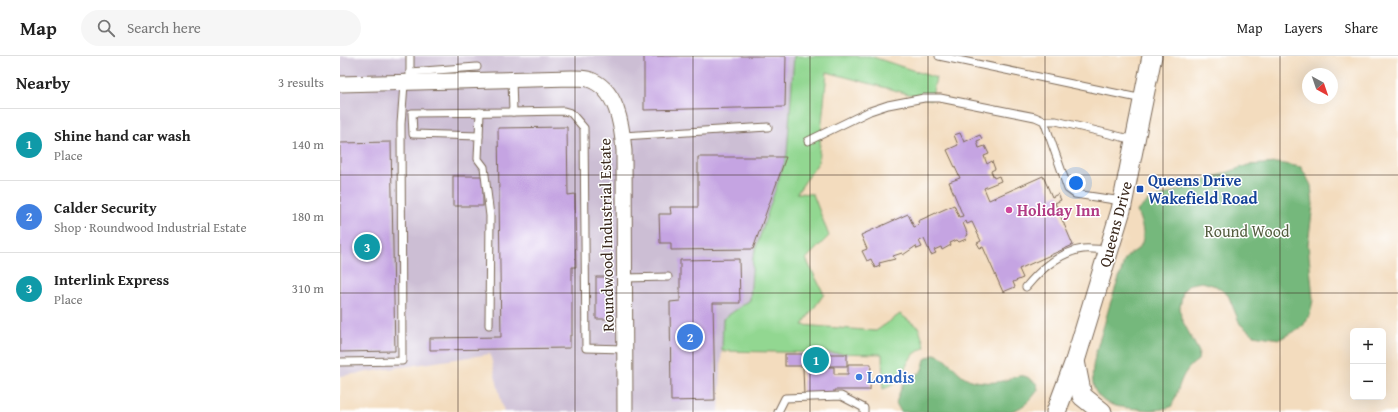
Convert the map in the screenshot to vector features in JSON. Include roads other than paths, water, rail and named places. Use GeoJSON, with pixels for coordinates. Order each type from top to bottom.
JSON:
{"type":"FeatureCollection","features":[{"type":"Feature","properties":{"kind":"street","name":"Queens Drive"},"geometry":{"type":"LineString","coordinates":[[1056,412],[1075,361],[1123,201],[1152,56]]}},
{"type":"Feature","properties":{"kind":"street","name":"Roundwood Industrial Estate"},"geometry":{"type":"LineString","coordinates":[[340,84],[408,80],[512,78],[588,79],[605,90],[617,108],[623,136],[625,412]]}},
{"type":"Feature","properties":{"kind":"street"},"geometry":{"type":"LineString","coordinates":[[1075,361],[1082,396],[1102,412]]}},
{"type":"Feature","properties":{"kind":"lane"},"geometry":{"type":"LineString","coordinates":[[340,362],[402,361],[401,124],[410,56]]}},
{"type":"Feature","properties":{"kind":"lane"},"geometry":{"type":"LineString","coordinates":[[939,56],[1144,99]]}},
{"type":"Feature","properties":{"kind":"lane"},"geometry":{"type":"LineString","coordinates":[[408,80],[477,67]]}},
{"type":"Feature","properties":{"kind":"lane"},"geometry":{"type":"LineString","coordinates":[[512,78],[513,112]]}},
{"type":"Feature","properties":{"kind":"lane"},"geometry":{"type":"LineString","coordinates":[[808,141],[870,111],[888,104],[924,98],[940,98],[1035,117],[1044,121],[1056,121],[1135,140]]}},
{"type":"Feature","properties":{"kind":"lane"},"geometry":{"type":"LineString","coordinates":[[479,136],[413,134],[412,113],[564,111],[571,113],[584,128],[586,348],[625,349]]}},
{"type":"Feature","properties":{"kind":"lane"},"geometry":{"type":"LineString","coordinates":[[480,112],[478,159],[484,167],[490,216],[489,326]]}},
{"type":"Feature","properties":{"kind":"lane"},"geometry":{"type":"LineString","coordinates":[[1044,121],[1068,189],[1075,194],[1123,201]]}},
{"type":"Feature","properties":{"kind":"lane"},"geometry":{"type":"LineString","coordinates":[[623,136],[768,127]]}},
{"type":"Feature","properties":{"kind":"lane"},"geometry":{"type":"LineString","coordinates":[[1026,287],[1046,266],[1067,255],[1085,249],[1109,250]]}},
{"type":"Feature","properties":{"kind":"lane"},"geometry":{"type":"LineString","coordinates":[[625,278],[668,277]]}},
{"type":"Feature","properties":{"kind":"lane"},"geometry":{"type":"LineString","coordinates":[[778,412],[785,398],[841,396],[864,408],[864,412]]}},
{"type":"Feature","properties":{"kind":"place","name":"Queens Drive Wakefield Road"},"geometry":{"type":"Point","coordinates":[1140,189]}},
{"type":"Feature","properties":{"kind":"place","name":"Holiday Inn"},"geometry":{"type":"Point","coordinates":[1009,210]}},
{"type":"Feature","properties":{"kind":"place","name":"Interlink Express"},"geometry":{"type":"Point","coordinates":[367,247]}},
{"type":"Feature","properties":{"kind":"place","name":"Calder Security"},"geometry":{"type":"Point","coordinates":[690,337]}},
{"type":"Feature","properties":{"kind":"place","name":"Shine hand car wash"},"geometry":{"type":"Point","coordinates":[816,360]}},
{"type":"Feature","properties":{"kind":"place","name":"Londis"},"geometry":{"type":"Point","coordinates":[859,377]}},
{"type":"Feature","properties":{"kind":"park label","name":"Round Wood"},"geometry":{"type":"Point","coordinates":[1247,231]}}]}
